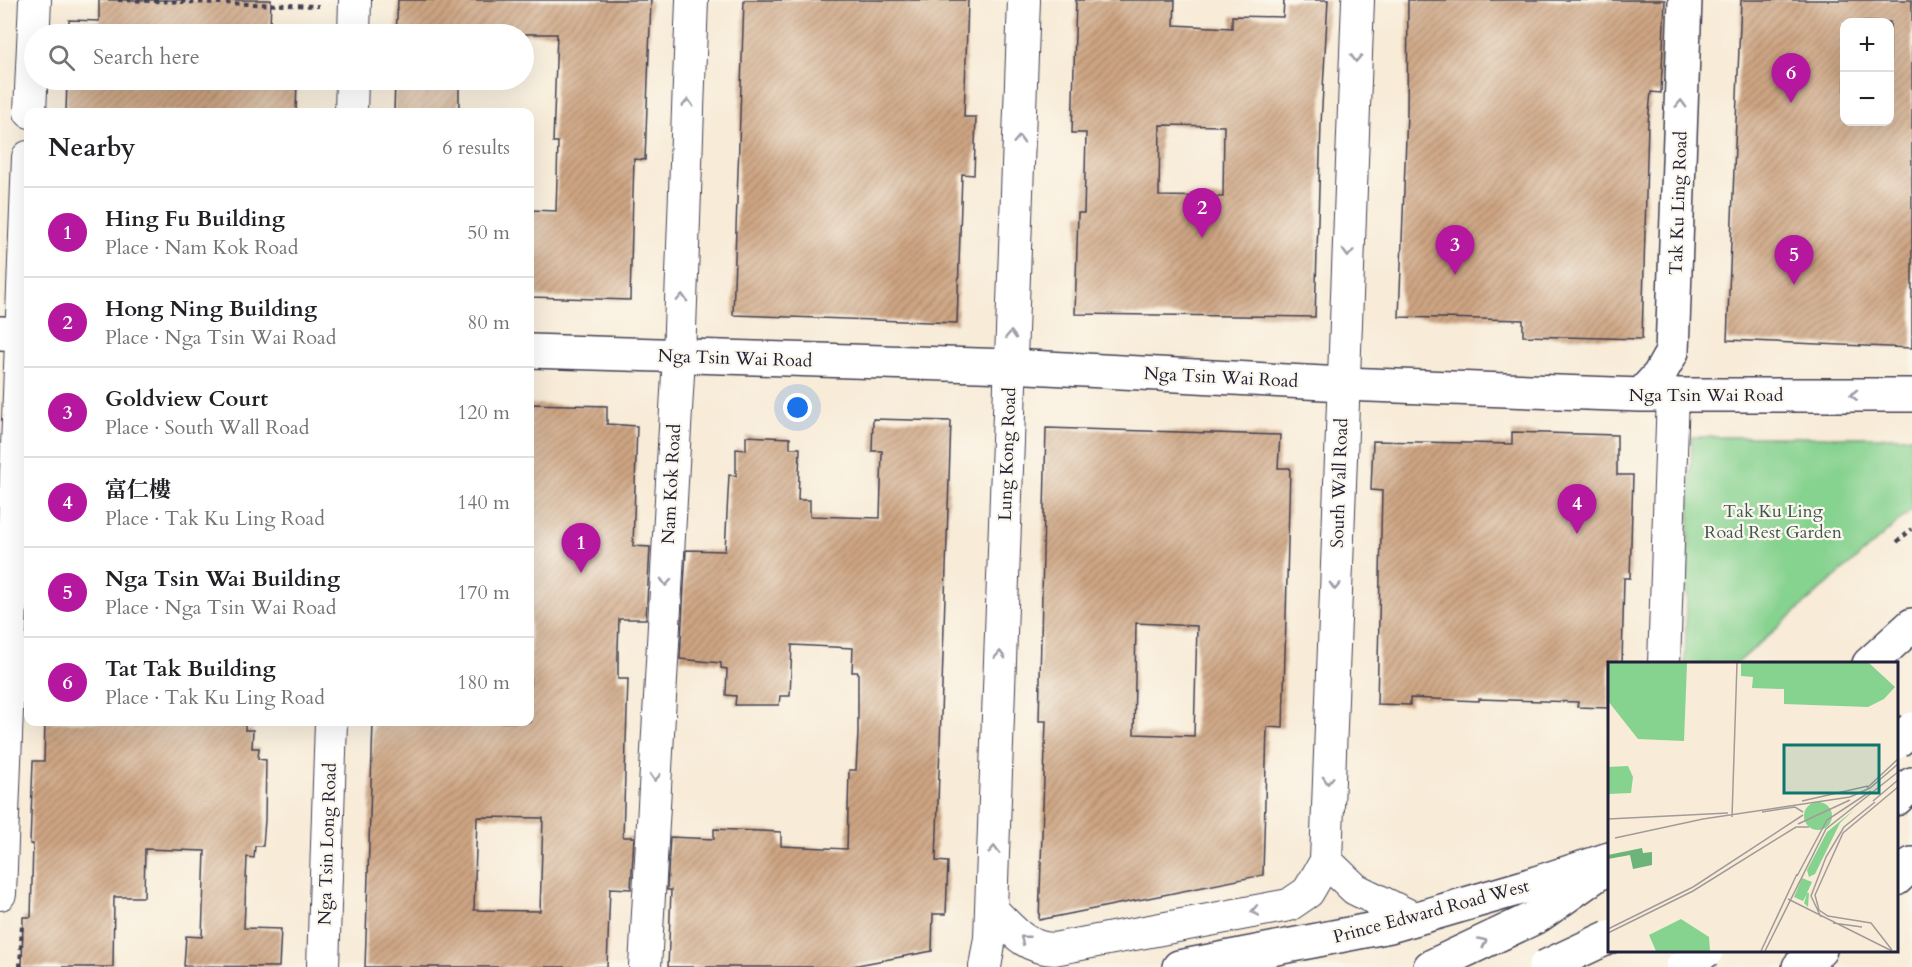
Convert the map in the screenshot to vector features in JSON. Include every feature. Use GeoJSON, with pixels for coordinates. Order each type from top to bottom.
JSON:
{"type":"FeatureCollection","features":[{"type":"Feature","properties":{"kind":"street"},"geometry":{"type":"LineString","coordinates":[[33,24],[34,0]]}},
{"type":"Feature","properties":{"kind":"street"},"geometry":{"type":"LineString","coordinates":[[354,24],[355,0]]}},
{"type":"Feature","properties":{"kind":"street","name":"Nam Kok Road"},"geometry":{"type":"LineString","coordinates":[[645,967],[679,356],[692,0]]}},
{"type":"Feature","properties":{"kind":"street","name":"Lung Kong Road"},"geometry":{"type":"LineString","coordinates":[[992,909],[1024,0]]}},
{"type":"Feature","properties":{"kind":"street","name":"South Wall Road"},"geometry":{"type":"LineString","coordinates":[[1326,861],[1358,0]]}},
{"type":"Feature","properties":{"kind":"street","name":"Tak Ku Ling Road"},"geometry":{"type":"LineString","coordinates":[[1641,395],[1659,375],[1672,352],[1685,0]]}},
{"type":"Feature","properties":{"kind":"street"},"geometry":{"type":"LineString","coordinates":[[30,108],[31,90]]}},
{"type":"Feature","properties":{"kind":"street"},"geometry":{"type":"LineString","coordinates":[[351,108],[352,90]]}},
{"type":"Feature","properties":{"kind":"street"},"geometry":{"type":"LineString","coordinates":[[0,894],[17,334],[24,221]]}},
{"type":"Feature","properties":{"kind":"street","name":"Nga Tsin Wai Road"},"geometry":{"type":"LineString","coordinates":[[534,351],[1010,366],[1343,384],[1641,395],[1912,395]]}},
{"type":"Feature","properties":{"kind":"street"},"geometry":{"type":"LineString","coordinates":[[1664,662],[1686,394],[1683,375],[1672,352]]}},
{"type":"Feature","properties":{"kind":"street"},"geometry":{"type":"LineString","coordinates":[[1871,662],[1912,625]]}},
{"type":"Feature","properties":{"kind":"street","name":"Nga Tsin Long Road"},"geometry":{"type":"LineString","coordinates":[[322,967],[331,726]]}},
{"type":"Feature","properties":{"kind":"street"},"geometry":{"type":"LineString","coordinates":[[1897,741],[1912,729]]}},
{"type":"Feature","properties":{"kind":"street"},"geometry":{"type":"LineString","coordinates":[[1897,798],[1912,784]]}},
{"type":"Feature","properties":{"kind":"street","name":"Prince Edward Road West"},"geometry":{"type":"LineString","coordinates":[[1179,967],[1362,933],[1524,887],[1608,859]]}},
{"type":"Feature","properties":{"kind":"street"},"geometry":{"type":"LineString","coordinates":[[992,909],[1021,938],[1041,949],[1054,949],[1289,905],[1308,892],[1326,861],[1354,889],[1414,918]]}},
{"type":"Feature","properties":{"kind":"street"},"geometry":{"type":"LineString","coordinates":[[1430,967],[1538,916],[1608,867]]}},
{"type":"Feature","properties":{"kind":"street"},"geometry":{"type":"LineString","coordinates":[[985,967],[992,909]]}},
{"type":"Feature","properties":{"kind":"street"},"geometry":{"type":"LineString","coordinates":[[1545,967],[1608,937]]}},
{"type":"Feature","properties":{"kind":"street"},"geometry":{"type":"LineString","coordinates":[[1682,967],[1705,952]]}},
{"type":"Feature","properties":{"kind":"street"},"geometry":{"type":"LineString","coordinates":[[1799,967],[1819,952]]}},
{"type":"Feature","properties":{"kind":"path"},"geometry":{"type":"LineString","coordinates":[[118,0],[320,6]]}},
{"type":"Feature","properties":{"kind":"path"},"geometry":{"type":"LineString","coordinates":[[1897,542],[1912,529]]}},
{"type":"Feature","properties":{"kind":"green space","name":"Tak Ku Ling Road Rest Garden"},"geometry":{"type":"Polygon","coordinates":[[[1692,437],[1912,437],[1912,510],[1738,662],[1685,662],[1692,437]]]}},
{"type":"Feature","properties":{"kind":"building"},"geometry":{"type":"Polygon","coordinates":[[[99,0],[271,0],[270,24],[69,24],[69,20],[99,21],[99,0]]]}},
{"type":"Feature","properties":{"kind":"building"},"geometry":{"type":"Polygon","coordinates":[[[398,0],[651,0],[645,160],[634,159],[630,300],[534,297],[534,210],[556,211],[558,142],[553,142],[557,34],[534,34],[534,24],[397,24],[398,0]]]}},
{"type":"Feature","properties":{"kind":"building"},"geometry":{"type":"Polygon","coordinates":[[[744,0],[968,0],[964,117],[976,117],[974,175],[962,174],[957,323],[733,315],[744,0]]]}},
{"type":"Feature","properties":{"kind":"building"},"geometry":{"type":"Polygon","coordinates":[[[1076,0],[1175,0],[1174,25],[1232,28],[1232,16],[1283,17],[1284,0],[1328,0],[1321,124],[1315,317],[1075,314],[1078,213],[1084,213],[1086,133],[1072,133],[1076,0]],[[1160,125],[1159,196],[1223,197],[1224,126],[1160,125]]]}},
{"type":"Feature","properties":{"kind":"building"},"geometry":{"type":"Polygon","coordinates":[[[1408,0],[1665,0],[1661,93],[1651,92],[1648,123],[1642,339],[1523,336],[1523,320],[1399,317],[1407,113],[1408,0]]]}},
{"type":"Feature","properties":{"kind":"building"},"geometry":{"type":"Polygon","coordinates":[[[1741,0],[1912,0],[1912,348],[1727,340],[1741,0]]]}},
{"type":"Feature","properties":{"kind":"building"},"geometry":{"type":"Polygon","coordinates":[[[67,90],[297,90],[296,108],[66,108],[67,90]]]}},
{"type":"Feature","properties":{"kind":"building"},"geometry":{"type":"Polygon","coordinates":[[[395,90],[459,90],[459,108],[394,108],[395,90]]]}},
{"type":"Feature","properties":{"kind":"building"},"geometry":{"type":"Polygon","coordinates":[[[534,404],[607,406],[607,424],[637,426],[633,546],[650,547],[646,619],[619,619],[618,679],[628,679],[623,837],[634,837],[631,889],[610,888],[607,967],[365,967],[373,726],[534,726],[534,404]],[[477,817],[474,910],[540,911],[543,818],[477,817]]]}},
{"type":"Feature","properties":{"kind":"building"},"geometry":{"type":"Polygon","coordinates":[[[873,419],[951,421],[936,861],[948,862],[946,914],[933,914],[932,951],[847,967],[668,967],[671,890],[667,890],[670,837],[714,839],[714,829],[781,832],[781,846],[847,849],[849,770],[856,770],[858,734],[858,672],[852,672],[853,648],[792,645],[790,696],[780,696],[779,705],[735,705],[736,696],[726,695],[727,669],[721,668],[721,663],[680,659],[686,550],[725,551],[729,475],[736,476],[736,449],[746,450],[746,436],[790,438],[790,448],[800,448],[798,500],[810,500],[810,516],[880,518],[882,451],[872,451],[873,419]]]}},
{"type":"Feature","properties":{"kind":"building"},"geometry":{"type":"Polygon","coordinates":[[[1046,428],[1280,435],[1278,468],[1290,468],[1283,728],[1267,727],[1263,875],[1039,920],[1046,721],[1039,721],[1046,428]],[[1136,623],[1134,734],[1194,736],[1197,626],[1136,623]]]}},
{"type":"Feature","properties":{"kind":"building"},"geometry":{"type":"Polygon","coordinates":[[[1512,432],[1617,435],[1617,475],[1633,475],[1630,578],[1624,578],[1622,662],[1608,662],[1608,708],[1577,707],[1578,702],[1479,699],[1479,701],[1410,698],[1410,705],[1377,704],[1382,491],[1371,490],[1373,441],[1512,444],[1512,432]]]}},
{"type":"Feature","properties":{"kind":"building"},"geometry":{"type":"Polygon","coordinates":[[[45,726],[245,726],[245,730],[253,730],[252,748],[259,748],[258,759],[266,760],[265,820],[263,846],[255,846],[254,858],[247,857],[244,928],[281,929],[279,967],[184,966],[186,936],[202,937],[205,851],[145,849],[144,897],[114,897],[113,967],[22,967],[23,917],[31,917],[33,844],[30,844],[33,761],[44,761],[45,726]]]}},
{"type":"Feature","properties":{"kind":"place","name":"Tat Tak Building"},"geometry":{"type":"Point","coordinates":[1791,103]}},
{"type":"Feature","properties":{"kind":"place","name":"Hong Ning Building"},"geometry":{"type":"Point","coordinates":[1202,238]}},
{"type":"Feature","properties":{"kind":"place","name":"Goldview Court"},"geometry":{"type":"Point","coordinates":[1455,275]}},
{"type":"Feature","properties":{"kind":"place","name":"Nga Tsin Wai Building"},"geometry":{"type":"Point","coordinates":[1794,285]}},
{"type":"Feature","properties":{"kind":"place","name":"富仁樓"},"geometry":{"type":"Point","coordinates":[1577,534]}},
{"type":"Feature","properties":{"kind":"place","name":"Hing Fu Building"},"geometry":{"type":"Point","coordinates":[581,573]}}]}
